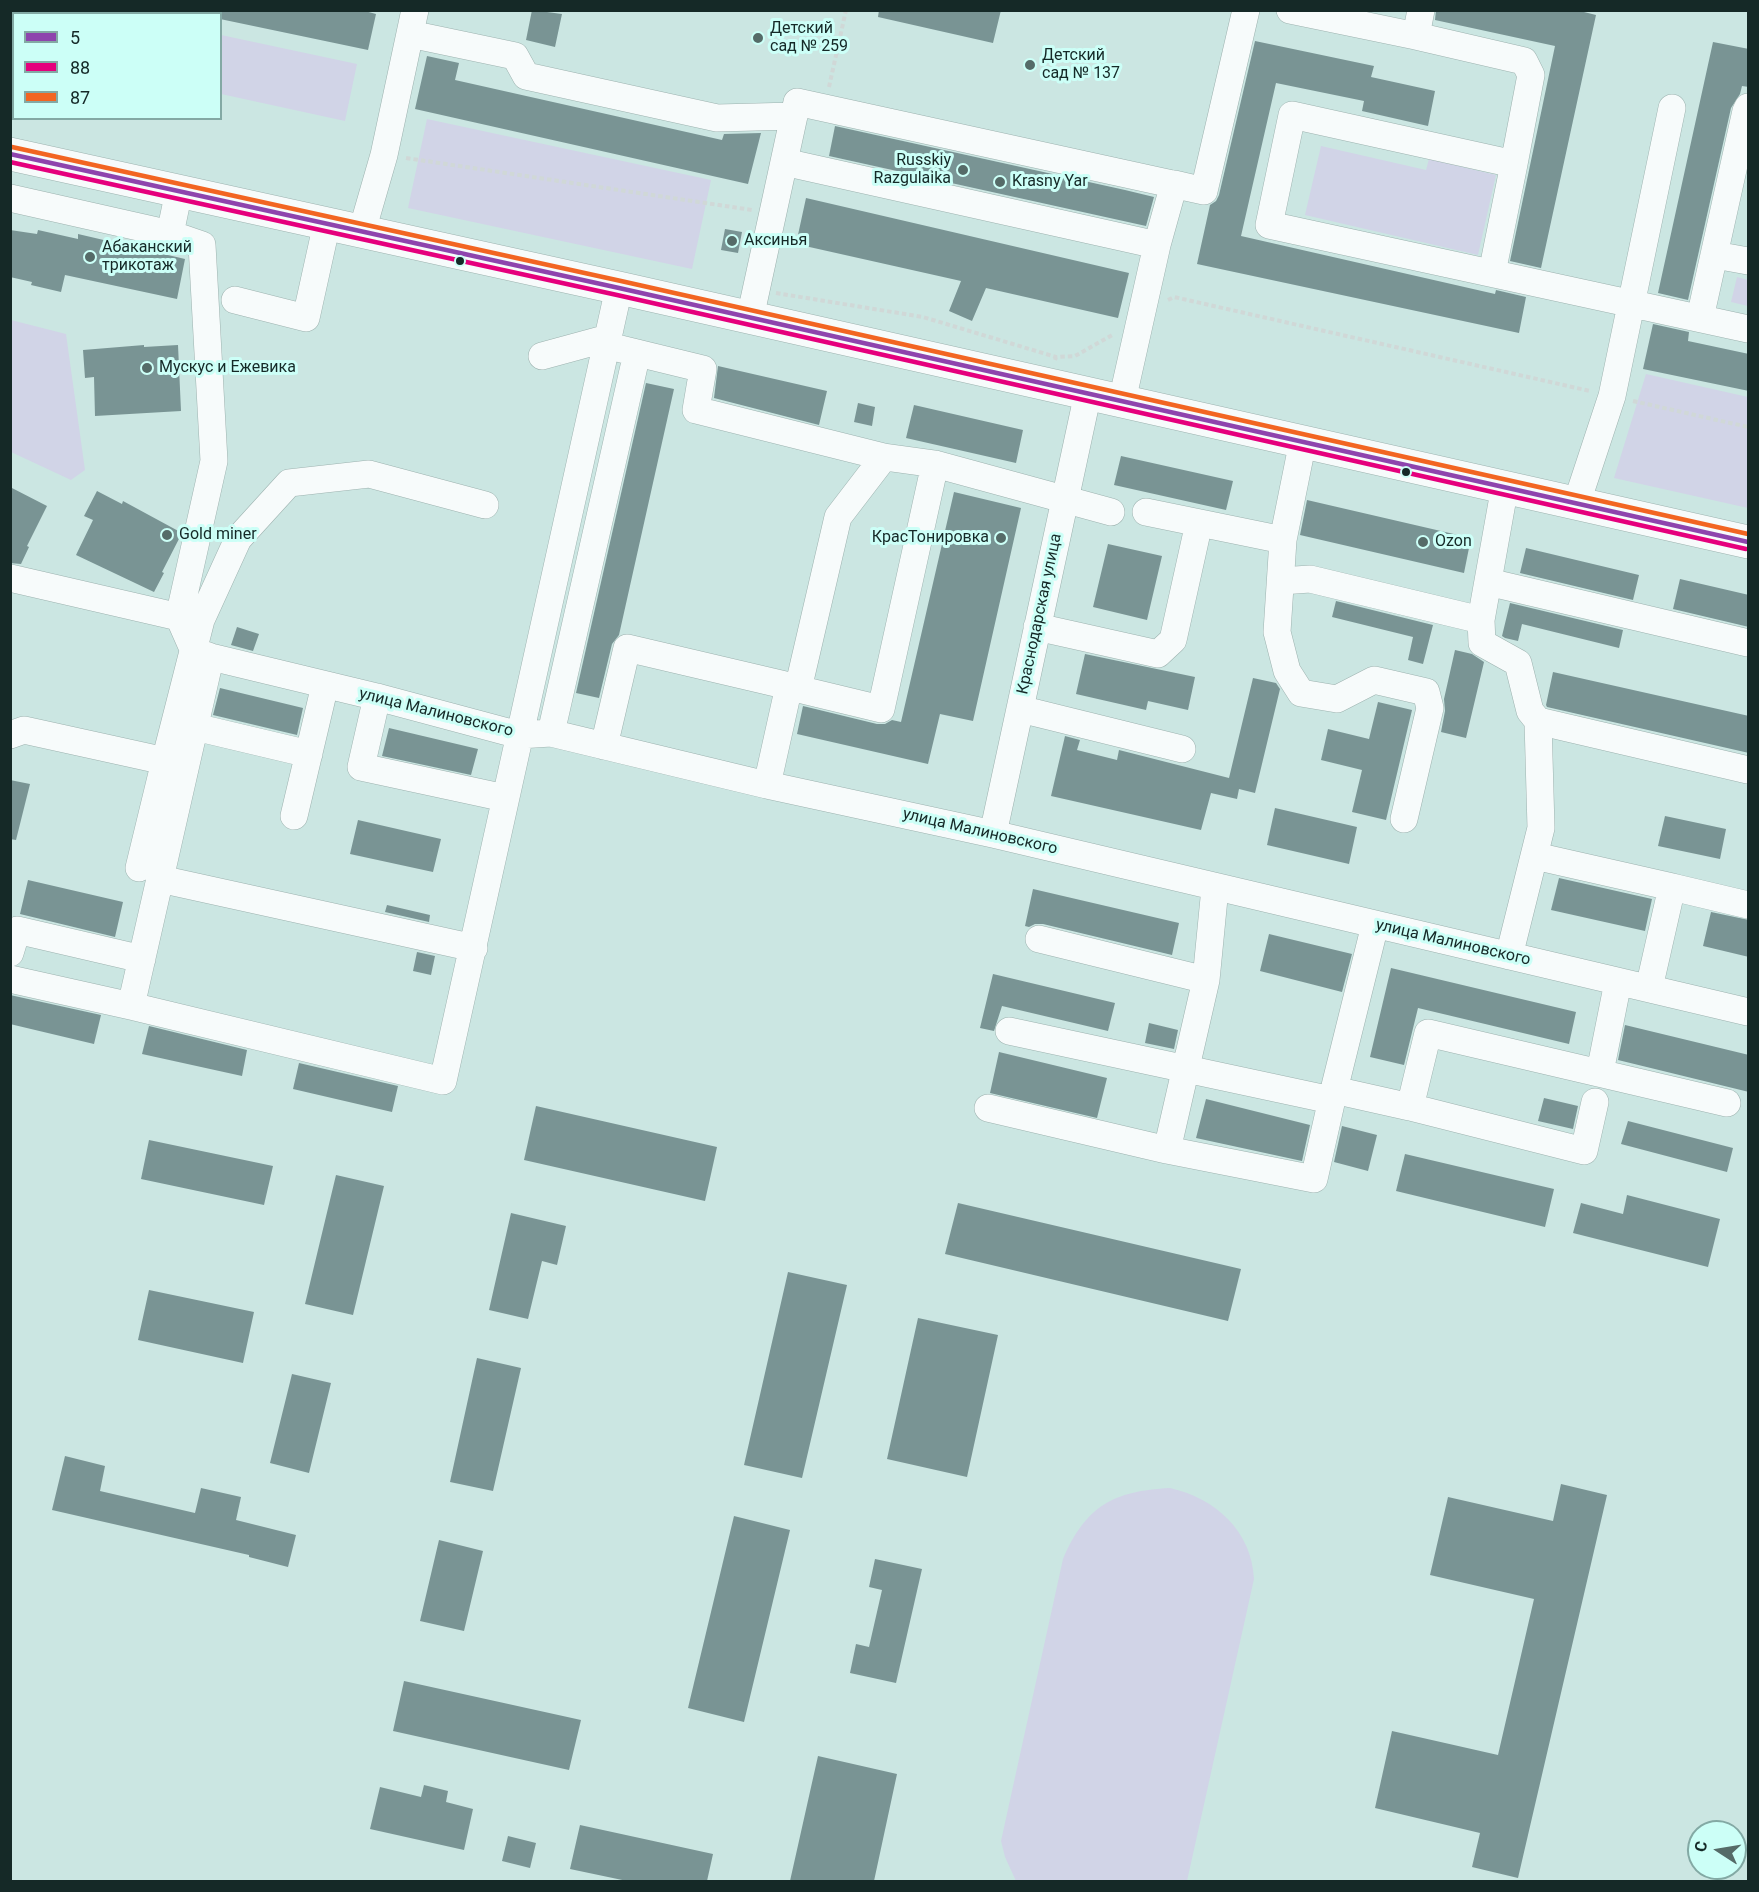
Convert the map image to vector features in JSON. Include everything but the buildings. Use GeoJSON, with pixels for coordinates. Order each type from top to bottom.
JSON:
{"type":"FeatureCollection","features":[{"type":"Feature","properties":{"kind":"main road"},"geometry":{"type":"LineString","coordinates":[[10,154],[619,288],[753,304],[1088,393],[1749,542]]}},
{"type":"Feature","properties":{"kind":"street"},"geometry":{"type":"LineString","coordinates":[[753,304],[796,102],[1204,191],[1246,10]]}},
{"type":"Feature","properties":{"kind":"street"},"geometry":{"type":"LineString","coordinates":[[1290,10],[1418,23],[1524,61],[1531,75],[1492,273]]}},
{"type":"Feature","properties":{"kind":"street"},"geometry":{"type":"LineString","coordinates":[[362,231],[384,155],[412,22],[515,56],[526,76],[717,118],[794,116]]}},
{"type":"Feature","properties":{"kind":"street"},"geometry":{"type":"LineString","coordinates":[[1700,318],[1749,106]]}},
{"type":"Feature","properties":{"kind":"street"},"geometry":{"type":"LineString","coordinates":[[1577,502],[1612,396],[1672,108]]}},
{"type":"Feature","properties":{"kind":"street"},"geometry":{"type":"LineString","coordinates":[[1514,164],[1292,115],[1269,225],[1749,329]]}},
{"type":"Feature","properties":{"kind":"street"},"geometry":{"type":"LineString","coordinates":[[784,162],[1157,246]]}},
{"type":"Feature","properties":{"kind":"street"},"geometry":{"type":"LineString","coordinates":[[1122,401],[1157,246],[1174,184]]}},
{"type":"Feature","properties":{"kind":"street"},"geometry":{"type":"LineString","coordinates":[[170,234],[180,191]]}},
{"type":"Feature","properties":{"kind":"street"},"geometry":{"type":"LineString","coordinates":[[10,198],[170,234],[202,245],[214,461],[178,617]]}},
{"type":"Feature","properties":{"kind":"street"},"geometry":{"type":"LineString","coordinates":[[234,300],[306,318],[327,223]]}},
{"type":"Feature","properties":{"kind":"street"},"geometry":{"type":"LineString","coordinates":[[1714,255],[1749,261]]}},
{"type":"Feature","properties":{"kind":"street"},"geometry":{"type":"LineString","coordinates":[[10,979],[443,1081],[619,288]]}},
{"type":"Feature","properties":{"kind":"street"},"geometry":{"type":"LineString","coordinates":[[542,356],[607,342],[637,353],[703,369],[696,410],[884,457],[935,464],[1111,512]]}},
{"type":"Feature","properties":{"kind":"street"},"geometry":{"type":"LineString","coordinates":[[551,733],[637,353]]}},
{"type":"Feature","properties":{"kind":"street","name":"Краснодарская улица"},"geometry":{"type":"LineString","coordinates":[[993,834],[1088,393]]}},
{"type":"Feature","properties":{"kind":"street"},"geometry":{"type":"LineString","coordinates":[[1303,441],[1283,540],[1277,632],[1287,671],[1301,693],[1337,699],[1374,680],[1426,692],[1430,708],[1404,819]]}},
{"type":"Feature","properties":{"kind":"street"},"geometry":{"type":"LineString","coordinates":[[767,785],[838,517],[884,457]]}},
{"type":"Feature","properties":{"kind":"street"},"geometry":{"type":"LineString","coordinates":[[604,746],[627,648],[881,709],[935,464]]}},
{"type":"Feature","properties":{"kind":"street"},"geometry":{"type":"LineString","coordinates":[[149,874],[195,726],[202,654],[201,620],[238,539],[289,483],[369,474],[485,505]]}},
{"type":"Feature","properties":{"kind":"street"},"geometry":{"type":"LineString","coordinates":[[1505,486],[1480,620],[1482,643],[1518,663],[1530,711],[1538,721],[1541,828],[1509,956]]}},
{"type":"Feature","properties":{"kind":"street"},"geometry":{"type":"LineString","coordinates":[[1146,512],[1283,540]]}},
{"type":"Feature","properties":{"kind":"street"},"geometry":{"type":"LineString","coordinates":[[1037,627],[1158,654],[1173,640],[1199,522]]}},
{"type":"Feature","properties":{"kind":"street"},"geometry":{"type":"LineString","coordinates":[[10,578],[178,617],[202,654]]}},
{"type":"Feature","properties":{"kind":"street"},"geometry":{"type":"LineString","coordinates":[[1281,581],[1310,579],[1480,620]]}},
{"type":"Feature","properties":{"kind":"street"},"geometry":{"type":"LineString","coordinates":[[1488,582],[1749,643]]}},
{"type":"Feature","properties":{"kind":"street"},"geometry":{"type":"LineString","coordinates":[[131,1006],[142,959],[149,874],[165,761],[202,654]]}},
{"type":"Feature","properties":{"kind":"street","name":"улица Малиновского"},"geometry":{"type":"LineString","coordinates":[[202,654],[519,735],[551,733],[767,785],[993,834],[1749,1012]]}},
{"type":"Feature","properties":{"kind":"street"},"geometry":{"type":"LineString","coordinates":[[294,816],[326,685]]}},
{"type":"Feature","properties":{"kind":"street"},"geometry":{"type":"LineString","coordinates":[[377,697],[361,766],[505,798]]}},
{"type":"Feature","properties":{"kind":"street"},"geometry":{"type":"LineString","coordinates":[[1020,709],[1182,749]]}},
{"type":"Feature","properties":{"kind":"street"},"geometry":{"type":"LineString","coordinates":[[1538,721],[1749,770]]}},
{"type":"Feature","properties":{"kind":"street"},"geometry":{"type":"LineString","coordinates":[[195,726],[309,754]]}},
{"type":"Feature","properties":{"kind":"street"},"geometry":{"type":"LineString","coordinates":[[10,735],[24,730],[165,761]]}},
{"type":"Feature","properties":{"kind":"street"},"geometry":{"type":"LineString","coordinates":[[1535,856],[1749,905]]}},
{"type":"Feature","properties":{"kind":"street"},"geometry":{"type":"LineString","coordinates":[[149,874],[474,948]]}},
{"type":"Feature","properties":{"kind":"street"},"geometry":{"type":"LineString","coordinates":[[1649,988],[1672,887]]}},
{"type":"Feature","properties":{"kind":"street"},"geometry":{"type":"LineString","coordinates":[[1167,1150],[1206,980],[1215,888]]}},
{"type":"Feature","properties":{"kind":"street"},"geometry":{"type":"LineString","coordinates":[[988,1108],[1167,1150],[1314,1179],[1375,925]]}},
{"type":"Feature","properties":{"kind":"street"},"geometry":{"type":"LineString","coordinates":[[10,952],[16,930],[142,959]]}},
{"type":"Feature","properties":{"kind":"street"},"geometry":{"type":"LineString","coordinates":[[1039,939],[1206,980]]}},
{"type":"Feature","properties":{"kind":"street"},"geometry":{"type":"LineString","coordinates":[[1600,1072],[1618,982]]}},
{"type":"Feature","properties":{"kind":"street"},"geometry":{"type":"LineString","coordinates":[[1009,1031],[1185,1068],[1410,1107],[1584,1151],[1595,1102]]}},
{"type":"Feature","properties":{"kind":"street"},"geometry":{"type":"LineString","coordinates":[[1410,1107],[1428,1033],[1727,1103]]}},
{"type":"Feature","properties":{"kind":"path"},"geometry":{"type":"LineString","coordinates":[[824,108],[846,10]]}},
{"type":"Feature","properties":{"kind":"path"},"geometry":{"type":"LineString","coordinates":[[384,155],[773,213]]}},
{"type":"Feature","properties":{"kind":"path"},"geometry":{"type":"LineString","coordinates":[[753,304],[923,317],[1055,359],[1075,356],[1140,320],[1173,297],[1749,427]]}},
{"type":"Feature","properties":{"kind":"shaded area"},"geometry":{"type":"Polygon","coordinates":[[[222,35],[357,64],[345,121],[222,94],[222,35]]]}},
{"type":"Feature","properties":{"kind":"shaded area"},"geometry":{"type":"Polygon","coordinates":[[[427,119],[711,180],[692,269],[408,208],[427,119]]]}},
{"type":"Feature","properties":{"kind":"shaded area"},"geometry":{"type":"Polygon","coordinates":[[[1321,146],[1426,170],[1429,159],[1496,175],[1478,255],[1305,215],[1321,146]]]}},
{"type":"Feature","properties":{"kind":"shaded area"},"geometry":{"type":"Polygon","coordinates":[[[1737,277],[1748,280],[1748,306],[1731,302],[1737,277]]]}},
{"type":"Feature","properties":{"kind":"shaded area"},"geometry":{"type":"Polygon","coordinates":[[[11,320],[66,334],[85,470],[71,480],[11,452],[11,320]]]}},
{"type":"Feature","properties":{"kind":"shaded area"},"geometry":{"type":"Polygon","coordinates":[[[1646,374],[1748,397],[1748,508],[1614,478],[1646,374]]]}},
{"type":"Feature","properties":{"kind":"shaded area"},"geometry":{"type":"Polygon","coordinates":[[[1170,1488],[1202,1500],[1228,1519],[1246,1546],[1252,1562],[1254,1579],[1187,1881],[1016,1881],[1005,1857],[1001,1841],[1063,1559],[1081,1526],[1104,1505],[1132,1493],[1170,1488]]]}},
{"type":"Feature","properties":{"kind":"transit line","name":"87"},"geometry":{"type":"LineString","coordinates":[[12,147],[1748,534]]}},
{"type":"Feature","properties":{"kind":"transit line","name":"5"},"geometry":{"type":"LineString","coordinates":[[10,154],[619,288],[1748,542]]}},
{"type":"Feature","properties":{"kind":"transit line","name":"88"},"geometry":{"type":"LineString","coordinates":[[10,162],[617,295],[1746,549]]}},
{"type":"Feature","properties":{"kind":"place","name":"Детский сад № 259"},"geometry":{"type":"Point","coordinates":[758,38]}},
{"type":"Feature","properties":{"kind":"place","name":"Детский сад № 137"},"geometry":{"type":"Point","coordinates":[1030,65]}},
{"type":"Feature","properties":{"kind":"place","name":"Russkiy Razgulaika"},"geometry":{"type":"Point","coordinates":[963,170]}},
{"type":"Feature","properties":{"kind":"place","name":"Krasny Yar"},"geometry":{"type":"Point","coordinates":[1000,182]}},
{"type":"Feature","properties":{"kind":"place","name":"Аксинья"},"geometry":{"type":"Point","coordinates":[732,241]}},
{"type":"Feature","properties":{"kind":"place","name":"Абаканский трикотаж"},"geometry":{"type":"Point","coordinates":[90,257]}},
{"type":"Feature","properties":{"kind":"place","name":"Мускус и Ежевика"},"geometry":{"type":"Point","coordinates":[147,368]}},
{"type":"Feature","properties":{"kind":"place","name":"Gold miner"},"geometry":{"type":"Point","coordinates":[167,535]}},
{"type":"Feature","properties":{"kind":"place","name":"КрасТонировка"},"geometry":{"type":"Point","coordinates":[1001,538]}},
{"type":"Feature","properties":{"kind":"place","name":"Ozon"},"geometry":{"type":"Point","coordinates":[1423,542]}}]}
